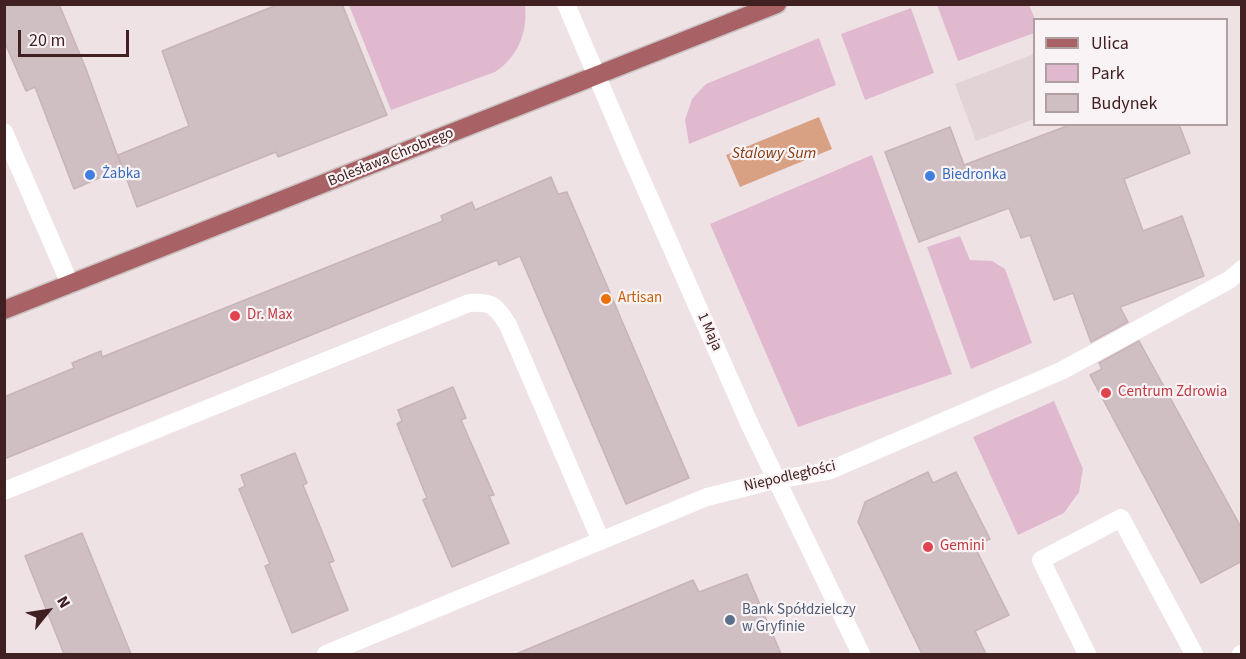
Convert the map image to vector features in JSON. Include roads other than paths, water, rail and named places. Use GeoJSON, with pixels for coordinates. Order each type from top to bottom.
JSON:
{"type":"FeatureCollection","features":[{"type":"Feature","properties":{"kind":"main road","name":"Bolesława Chrobrego"},"geometry":{"type":"LineString","coordinates":[[4,310],[777,4]]}},
{"type":"Feature","properties":{"kind":"street","name":"1 Maja"},"geometry":{"type":"LineString","coordinates":[[566,4],[775,480],[861,654]]}},
{"type":"Feature","properties":{"kind":"street"},"geometry":{"type":"LineString","coordinates":[[4,132],[70,284]]}},
{"type":"Feature","properties":{"kind":"street","name":"Niepodległości"},"geometry":{"type":"LineString","coordinates":[[326,654],[347,650],[706,497],[775,480],[828,471],[1061,371],[1229,280],[1242,269]]}},
{"type":"Feature","properties":{"kind":"street"},"geometry":{"type":"LineString","coordinates":[[4,491],[469,303],[484,302],[497,308],[508,325],[601,541]]}},
{"type":"Feature","properties":{"kind":"street"},"geometry":{"type":"LineString","coordinates":[[1087,654],[1041,560],[1121,518],[1194,654]]}},
{"type":"Feature","properties":{"kind":"water","name":"Stalowy Sum"},"geometry":{"type":"Polygon","coordinates":[[[819,117],[832,149],[740,187],[726,155],[819,117]]]}},
{"type":"Feature","properties":{"kind":"place","name":"Żabka"},"geometry":{"type":"Point","coordinates":[90,175]}},
{"type":"Feature","properties":{"kind":"place","name":"Biedronka"},"geometry":{"type":"Point","coordinates":[930,176]}},
{"type":"Feature","properties":{"kind":"place","name":"Artisan"},"geometry":{"type":"Point","coordinates":[606,299]}},
{"type":"Feature","properties":{"kind":"place","name":"Dr. Max"},"geometry":{"type":"Point","coordinates":[235,316]}},
{"type":"Feature","properties":{"kind":"place","name":"Centrum Zdrowia"},"geometry":{"type":"Point","coordinates":[1106,393]}},
{"type":"Feature","properties":{"kind":"place","name":"Gemini"},"geometry":{"type":"Point","coordinates":[928,547]}},
{"type":"Feature","properties":{"kind":"place","name":"Bank Spółdzielczy w Gryfinie"},"geometry":{"type":"Point","coordinates":[730,620]}}]}
